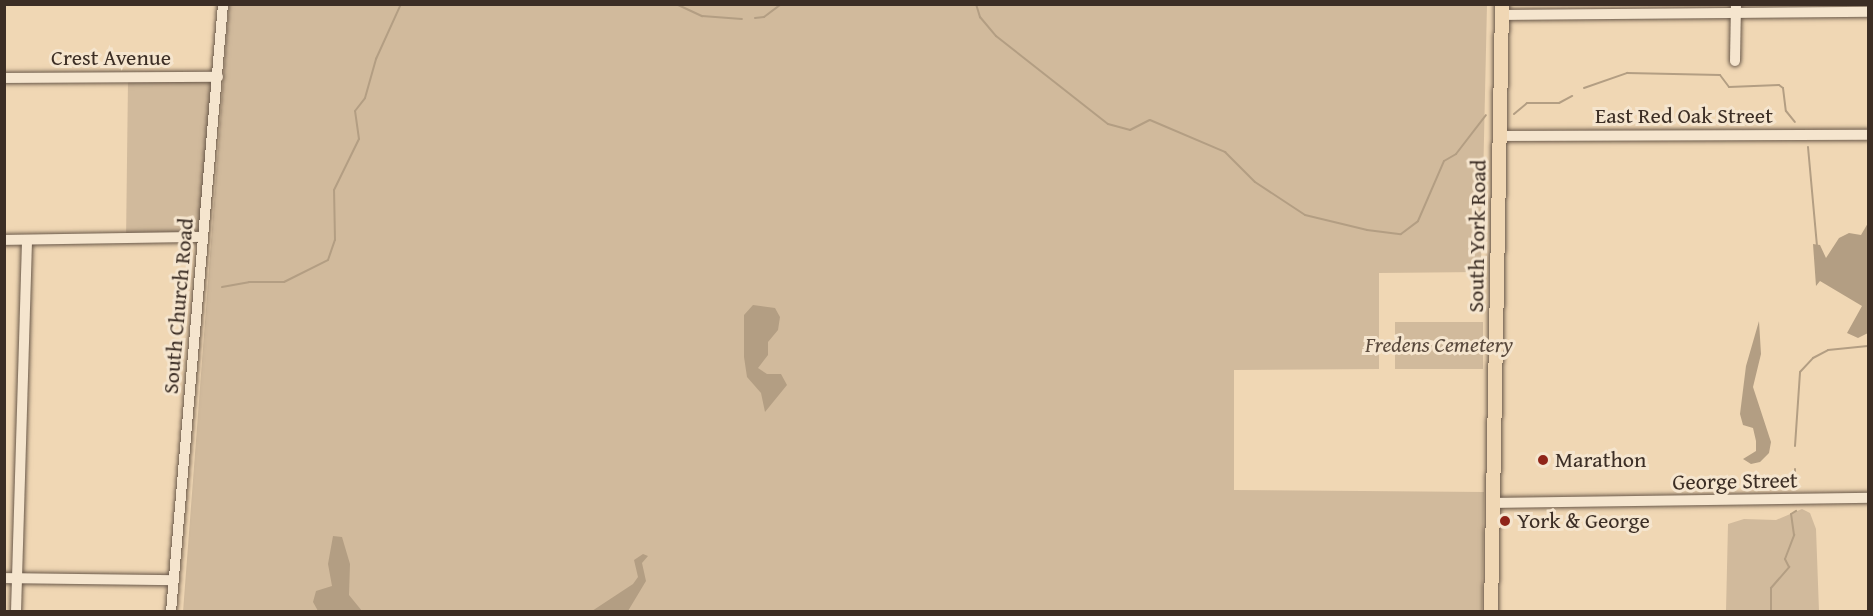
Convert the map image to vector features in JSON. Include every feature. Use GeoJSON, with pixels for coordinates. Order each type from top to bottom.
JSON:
{"type":"FeatureCollection","features":[{"type":"Feature","properties":{"kind":"main road","name":"South York Road"},"geometry":{"type":"LineString","coordinates":[[1491,612],[1502,10]]}},
{"type":"Feature","properties":{"kind":"street","name":"South Church Road"},"geometry":{"type":"LineString","coordinates":[[171,612],[223,4]]}},
{"type":"Feature","properties":{"kind":"street"},"geometry":{"type":"LineString","coordinates":[[1736,9],[1736,61]]}},
{"type":"Feature","properties":{"kind":"street"},"geometry":{"type":"LineString","coordinates":[[1502,10],[1736,9],[1869,12]]}},
{"type":"Feature","properties":{"kind":"street","name":"Crest Avenue"},"geometry":{"type":"LineString","coordinates":[[4,78],[218,77]]}},
{"type":"Feature","properties":{"kind":"street","name":"East Red Oak Street"},"geometry":{"type":"LineString","coordinates":[[1500,136],[1869,135]]}},
{"type":"Feature","properties":{"kind":"street"},"geometry":{"type":"LineString","coordinates":[[4,240],[203,237]]}},
{"type":"Feature","properties":{"kind":"street"},"geometry":{"type":"LineString","coordinates":[[16,612],[27,240]]}},
{"type":"Feature","properties":{"kind":"street","name":"George Street"},"geometry":{"type":"LineString","coordinates":[[1494,503],[1869,498]]}},
{"type":"Feature","properties":{"kind":"street"},"geometry":{"type":"LineString","coordinates":[[4,579],[173,580]]}},
{"type":"Feature","properties":{"kind":"green space"},"geometry":{"type":"Polygon","coordinates":[[[229,5],[1487,5],[1481,272],[1379,273],[1379,369],[1234,370],[1234,490],[1484,492],[1482,610],[183,612],[229,5]]]}},
{"type":"Feature","properties":{"kind":"green space"},"geometry":{"type":"Polygon","coordinates":[[[216,79],[201,239],[126,241],[128,80],[216,79]]]}},
{"type":"Feature","properties":{"kind":"green space","name":"Fredens Cemetery"},"geometry":{"type":"Polygon","coordinates":[[[1395,322],[1483,322],[1483,369],[1395,369],[1395,322]]]}},
{"type":"Feature","properties":{"kind":"green space"},"geometry":{"type":"Polygon","coordinates":[[[1802,509],[1810,513],[1816,529],[1819,611],[1726,611],[1728,524],[1744,519],[1776,520],[1802,509]]]}},
{"type":"Feature","properties":{"kind":"shaded area"},"geometry":{"type":"Polygon","coordinates":[[[1868,223],[1868,333],[1858,338],[1847,333],[1862,306],[1820,281],[1816,286],[1813,244],[1820,245],[1826,258],[1839,238],[1849,233],[1861,235],[1868,223]]]}},
{"type":"Feature","properties":{"kind":"shaded area"},"geometry":{"type":"Polygon","coordinates":[[[753,305],[775,308],[780,317],[778,330],[768,342],[768,355],[758,368],[767,374],[781,374],[787,385],[765,412],[761,393],[747,377],[744,357],[744,315],[753,305]]]}},
{"type":"Feature","properties":{"kind":"shaded area"},"geometry":{"type":"Polygon","coordinates":[[[1759,321],[1761,354],[1753,387],[1771,442],[1769,453],[1760,462],[1751,464],[1743,459],[1756,451],[1756,441],[1753,428],[1743,425],[1740,414],[1746,366],[1759,321]]]}},
{"type":"Feature","properties":{"kind":"shaded area"},"geometry":{"type":"Polygon","coordinates":[[[333,536],[342,537],[350,564],[349,595],[362,611],[318,611],[313,602],[316,591],[332,586],[328,564],[333,536]]]}},
{"type":"Feature","properties":{"kind":"shaded area"},"geometry":{"type":"Polygon","coordinates":[[[643,554],[648,556],[642,563],[646,581],[628,611],[592,611],[633,584],[638,577],[634,560],[643,554]]]}},
{"type":"Feature","properties":{"kind":"waterway"},"geometry":{"type":"LineString","coordinates":[[222,287],[249,282],[284,282],[328,260],[335,240],[334,190],[359,139],[355,111],[365,98],[376,59],[401,4]]}},
{"type":"Feature","properties":{"kind":"waterway"},"geometry":{"type":"LineString","coordinates":[[676,4],[702,16],[742,19]]}},
{"type":"Feature","properties":{"kind":"waterway"},"geometry":{"type":"LineString","coordinates":[[755,18],[764,17],[781,4]]}},
{"type":"Feature","properties":{"kind":"waterway"},"geometry":{"type":"LineString","coordinates":[[976,4],[980,17],[996,36],[1108,124],[1130,130],[1150,120],[1225,152],[1255,182],[1305,215],[1367,230],[1401,234],[1418,221],[1444,161],[1456,154],[1486,115]]}},
{"type":"Feature","properties":{"kind":"waterway"},"geometry":{"type":"LineString","coordinates":[[1584,88],[1627,73],[1720,75],[1729,87],[1779,85],[1783,88],[1786,111],[1795,122]]}},
{"type":"Feature","properties":{"kind":"waterway"},"geometry":{"type":"LineString","coordinates":[[1514,114],[1527,103],[1559,103],[1572,96]]}},
{"type":"Feature","properties":{"kind":"waterway"},"geometry":{"type":"LineString","coordinates":[[1808,147],[1817,245]]}},
{"type":"Feature","properties":{"kind":"waterway"},"geometry":{"type":"LineString","coordinates":[[1795,446],[1800,372],[1813,358],[1828,350],[1868,346]]}},
{"type":"Feature","properties":{"kind":"waterway"},"geometry":{"type":"LineString","coordinates":[[1795,469],[1795,487]]}},
{"type":"Feature","properties":{"kind":"waterway"},"geometry":{"type":"LineString","coordinates":[[1771,612],[1771,588],[1789,567],[1785,559],[1794,535],[1791,514],[1796,511]]}},
{"type":"Feature","properties":{"kind":"place","name":"Marathon"},"geometry":{"type":"Point","coordinates":[1543,460]}},
{"type":"Feature","properties":{"kind":"place","name":"York & George"},"geometry":{"type":"Point","coordinates":[1505,521]}}]}
